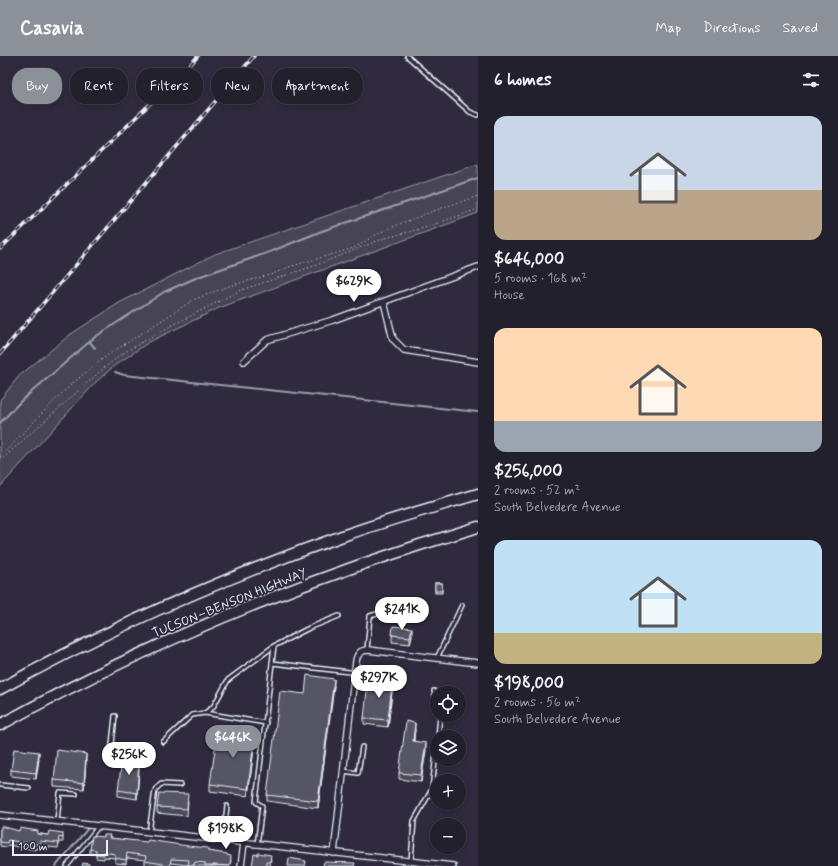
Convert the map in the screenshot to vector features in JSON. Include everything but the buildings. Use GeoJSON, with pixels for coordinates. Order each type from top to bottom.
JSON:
{"type":"FeatureCollection","features":[{"type":"Feature","properties":{"kind":"highway","name":"TUCSON–BENSON HIGHWAY"},"geometry":{"type":"LineString","coordinates":[[0,689],[152,612],[239,575],[348,534],[478,494]]}},
{"type":"Feature","properties":{"kind":"highway","name":"TUCSON–BENSON HIGHWAY"},"geometry":{"type":"LineString","coordinates":[[0,725],[115,665],[232,612],[368,561],[478,527]]}},
{"type":"Feature","properties":{"kind":"street"},"geometry":{"type":"LineString","coordinates":[[244,361],[267,340],[333,320],[478,267]]}},
{"type":"Feature","properties":{"kind":"street"},"geometry":{"type":"LineString","coordinates":[[384,302],[394,339],[404,350],[478,362]]}},
{"type":"Feature","properties":{"kind":"street"},"geometry":{"type":"LineString","coordinates":[[334,853],[358,654],[367,650],[478,663]]}},
{"type":"Feature","properties":{"kind":"street"},"geometry":{"type":"LineString","coordinates":[[0,815],[454,866]]}},
{"type":"Feature","properties":{"kind":"street"},"geometry":{"type":"LineString","coordinates":[[241,866],[244,843]]}},
{"type":"Feature","properties":{"kind":"lane"},"geometry":{"type":"LineString","coordinates":[[407,56],[470,112],[478,115]]}},
{"type":"Feature","properties":{"kind":"lane"},"geometry":{"type":"LineString","coordinates":[[367,650],[370,616],[407,605]]}},
{"type":"Feature","properties":{"kind":"lane"},"geometry":{"type":"LineString","coordinates":[[438,658],[462,605]]}},
{"type":"Feature","properties":{"kind":"lane"},"geometry":{"type":"LineString","coordinates":[[205,713],[213,707],[228,680],[274,646],[308,628],[339,616]]}},
{"type":"Feature","properties":{"kind":"lane"},"geometry":{"type":"LineString","coordinates":[[257,845],[262,806],[256,802],[274,646]]}},
{"type":"Feature","properties":{"kind":"lane"},"geometry":{"type":"LineString","coordinates":[[272,663],[400,678]]}},
{"type":"Feature","properties":{"kind":"lane"},"geometry":{"type":"LineString","coordinates":[[163,742],[192,714],[205,713],[266,723]]}},
{"type":"Feature","properties":{"kind":"lane"},"geometry":{"type":"LineString","coordinates":[[110,763],[115,716]]}},
{"type":"Feature","properties":{"kind":"lane"},"geometry":{"type":"LineString","coordinates":[[343,771],[358,773],[362,747]]}},
{"type":"Feature","properties":{"kind":"lane"},"geometry":{"type":"LineString","coordinates":[[411,861],[414,821],[432,789],[435,766]]}},
{"type":"Feature","properties":{"kind":"lane"},"geometry":{"type":"LineString","coordinates":[[149,832],[155,790],[161,784],[180,785]]}},
{"type":"Feature","properties":{"kind":"lane"},"geometry":{"type":"LineString","coordinates":[[0,785],[29,788]]}},
{"type":"Feature","properties":{"kind":"lane"},"geometry":{"type":"LineString","coordinates":[[57,821],[60,793],[76,794]]}},
{"type":"Feature","properties":{"kind":"lane"},"geometry":{"type":"LineString","coordinates":[[224,841],[227,806]]}},
{"type":"Feature","properties":{"kind":"lane"},"geometry":{"type":"LineString","coordinates":[[67,866],[99,826]]}},
{"type":"Feature","properties":{"kind":"path"},"geometry":{"type":"LineString","coordinates":[[0,456],[59,396],[76,381],[116,350],[193,300],[229,286],[273,274],[289,267],[354,248],[381,232],[402,223],[478,196]]}},
{"type":"Feature","properties":{"kind":"path"},"geometry":{"type":"LineString","coordinates":[[0,461],[120,355],[163,330],[241,290],[314,266],[382,239],[424,228],[478,209]]}},
{"type":"Feature","properties":{"kind":"shaded area"},"geometry":{"type":"Polygon","coordinates":[[[478,164],[478,213],[219,308],[149,342],[114,366],[96,382],[0,487],[0,400],[19,376],[71,334],[119,303],[215,254],[478,164]]]}},
{"type":"Feature","properties":{"kind":"waterway"},"geometry":{"type":"LineString","coordinates":[[0,423],[21,401],[95,337],[164,292],[198,277],[267,253],[322,231],[478,178]]}},
{"type":"Feature","properties":{"kind":"waterway"},"geometry":{"type":"LineString","coordinates":[[89,341],[95,348]]}},
{"type":"Feature","properties":{"kind":"waterway"},"geometry":{"type":"LineString","coordinates":[[115,372],[124,375],[478,412]]}},
{"type":"Feature","properties":{"kind":"waterway"},"geometry":{"type":"LineString","coordinates":[[56,866],[90,826]]}},
{"type":"Feature","properties":{"kind":"railway"},"geometry":{"type":"LineString","coordinates":[[0,249],[198,56]]}},
{"type":"Feature","properties":{"kind":"railway"},"geometry":{"type":"LineString","coordinates":[[0,354],[254,56]]}}]}
